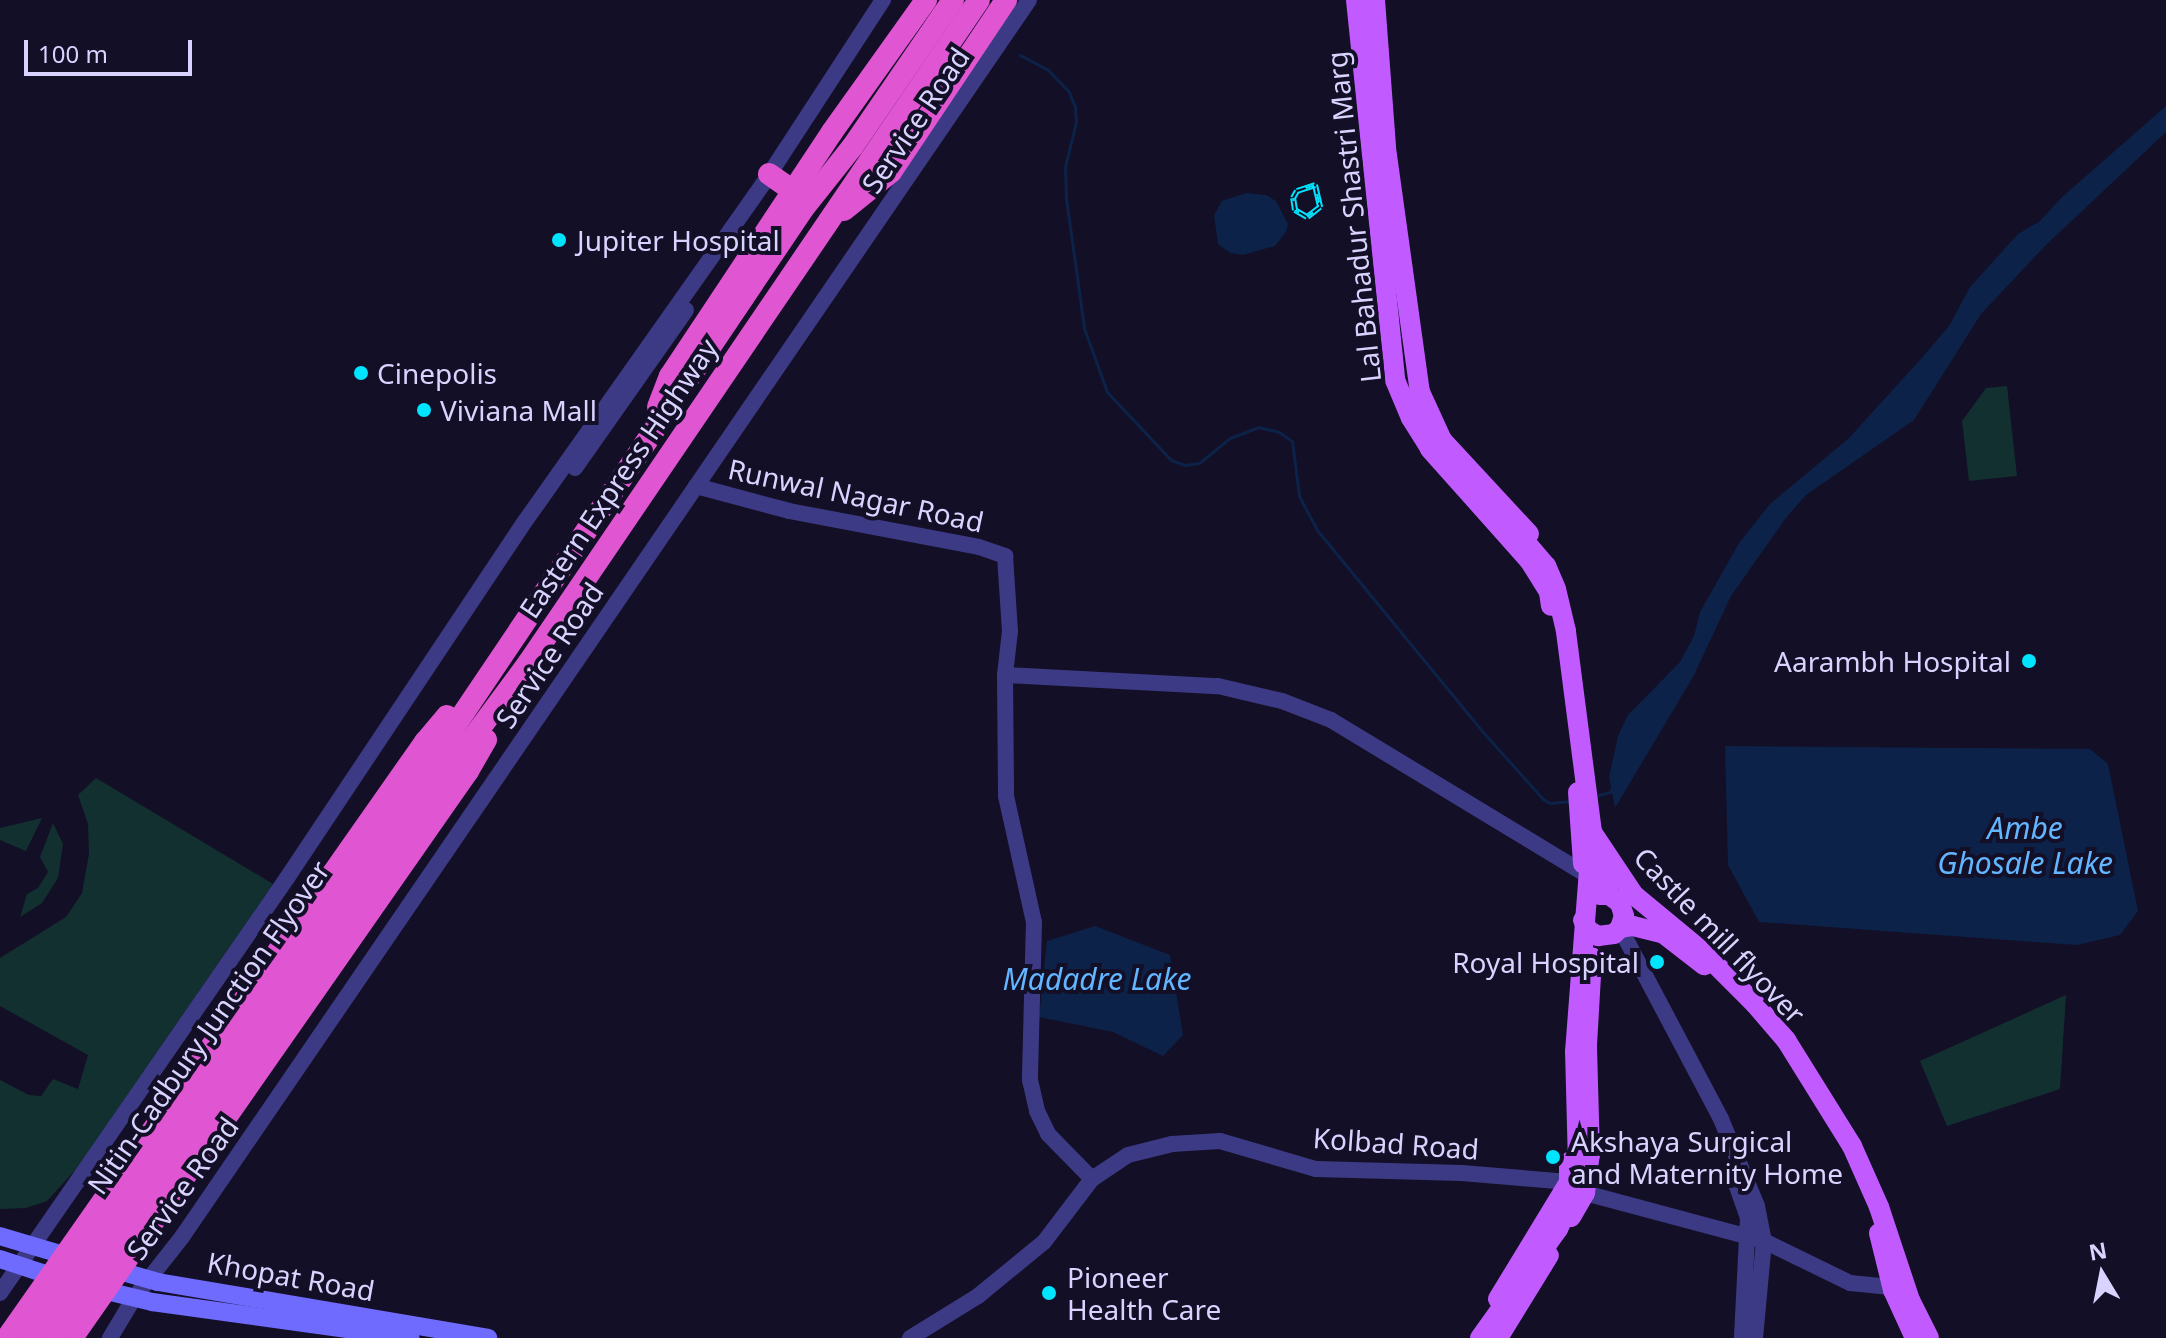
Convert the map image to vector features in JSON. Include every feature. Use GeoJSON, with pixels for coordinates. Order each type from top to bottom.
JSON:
{"type":"FeatureCollection","features":[{"type":"Feature","properties":{"kind":"highway"},"geometry":{"type":"LineString","coordinates":[[780,189],[926,0]]}},
{"type":"Feature","properties":{"kind":"highway"},"geometry":{"type":"LineString","coordinates":[[780,189],[853,146],[953,0]]}},
{"type":"Feature","properties":{"kind":"highway","name":"Eastern Express Highway"},"geometry":{"type":"LineString","coordinates":[[447,757],[529,662],[979,0]]}},
{"type":"Feature","properties":{"kind":"highway"},"geometry":{"type":"LineString","coordinates":[[827,224],[891,172],[1006,0]]}},
{"type":"Feature","properties":{"kind":"highway","name":"Eastern Express Highway"},"geometry":{"type":"LineString","coordinates":[[447,757],[505,648],[643,445],[780,189]]}},
{"type":"Feature","properties":{"kind":"highway"},"geometry":{"type":"LineString","coordinates":[[7,1338],[425,742],[505,648]]}},
{"type":"Feature","properties":{"kind":"highway"},"geometry":{"type":"LineString","coordinates":[[72,1338],[468,771],[529,662]]}},
{"type":"Feature","properties":{"kind":"highway","name":"Nitin-Cadbury Junction Flyover"},"geometry":{"type":"LineString","coordinates":[[27,1338],[447,757]]}},
{"type":"Feature","properties":{"kind":"highway","name":"Nitin-Cadbury Junction Flyover"},"geometry":{"type":"LineString","coordinates":[[51,1338],[447,757]]}},
{"type":"Feature","properties":{"kind":"main road","name":"Lal Bahadur Shastri Marg"},"geometry":{"type":"LineString","coordinates":[[1356,0],[1398,323],[1420,392],[1442,440],[1539,544],[1563,587],[1572,617],[1593,826],[1615,899],[1624,916],[1617,931]]}},
{"type":"Feature","properties":{"kind":"main road","name":"Lal Bahadur Shastri Marg"},"geometry":{"type":"LineString","coordinates":[[1375,0],[1398,323],[1395,380],[1411,418],[1430,449],[1529,560],[1549,592],[1564,685],[1587,919],[1571,1007],[1577,1188]]}},
{"type":"Feature","properties":{"kind":"main road","name":"Castle mill flyover"},"geometry":{"type":"LineString","coordinates":[[1398,323],[1405,377],[1421,418],[1546,566],[1556,589],[1566,631],[1593,826],[1575,1052],[1578,1164],[1574,1195],[1558,1229],[1480,1338]]}},
{"type":"Feature","properties":{"kind":"main road","name":"Castle mill flyover"},"geometry":{"type":"LineString","coordinates":[[1593,826],[1634,895],[1704,953],[1786,1040],[1852,1146],[1879,1207],[1910,1300],[1929,1338]]}},
{"type":"Feature","properties":{"kind":"main road"},"geometry":{"type":"LineString","coordinates":[[1915,1338],[1902,1288],[1889,1216],[1860,1151],[1801,1054],[1770,1014],[1713,956],[1671,922],[1639,906],[1596,896],[1587,919],[1617,931],[1633,926],[1664,934],[1701,963],[1762,1025],[1811,1085],[1850,1151],[1902,1288],[1938,1338]]}},
{"type":"Feature","properties":{"kind":"main road"},"geometry":{"type":"LineString","coordinates":[[1471,1338],[1577,1188]]}},
{"type":"Feature","properties":{"kind":"main road"},"geometry":{"type":"LineString","coordinates":[[1498,1338],[1577,1188]]}},
{"type":"Feature","properties":{"kind":"main road","name":"Khopat Road"},"geometry":{"type":"LineString","coordinates":[[0,1236],[149,1279],[430,1332],[488,1338]]}},
{"type":"Feature","properties":{"kind":"main road","name":"Khopat Road"},"geometry":{"type":"LineString","coordinates":[[0,1259],[134,1298],[411,1338]]}},
{"type":"Feature","properties":{"kind":"street"},"geometry":{"type":"LineString","coordinates":[[780,189],[883,0]]}},
{"type":"Feature","properties":{"kind":"street"},"geometry":{"type":"LineString","coordinates":[[0,1293],[389,727],[392,717],[623,379],[780,189],[894,0]]}},
{"type":"Feature","properties":{"kind":"street","name":"Service Road"},"geometry":{"type":"LineString","coordinates":[[110,1338],[134,1298],[182,1237],[1029,0]]}},
{"type":"Feature","properties":{"kind":"street","name":"Runwal Nagar Road"},"geometry":{"type":"LineString","coordinates":[[696,486],[789,511],[965,544],[1005,556],[1010,631],[1005,675]]}},
{"type":"Feature","properties":{"kind":"street"},"geometry":{"type":"LineString","coordinates":[[1092,1179],[1048,1134],[1037,1111],[1030,1080],[1034,922],[1006,796],[1005,675],[1218,686],[1282,701],[1331,720],[1584,873]]}},
{"type":"Feature","properties":{"kind":"street"},"geometry":{"type":"LineString","coordinates":[[1617,931],[1682,1054],[1764,1241],[1755,1338]]}},
{"type":"Feature","properties":{"kind":"street","name":"Kolbad Road"},"geometry":{"type":"LineString","coordinates":[[910,1338],[978,1296],[1044,1242],[1092,1179],[1128,1155],[1172,1144],[1220,1141],[1316,1169],[1462,1173],[1577,1188],[1764,1241],[1850,1283],[1902,1288]]}},
{"type":"Feature","properties":{"kind":"street"},"geometry":{"type":"LineString","coordinates":[[1742,1338],[1748,1199]]}},
{"type":"Feature","properties":{"kind":"green space"},"geometry":{"type":"Polygon","coordinates":[[[2007,386],[2017,476],[1969,481],[1962,421],[1986,388],[2007,386]]]}},
{"type":"Feature","properties":{"kind":"green space"},"geometry":{"type":"Polygon","coordinates":[[[96,778],[273,884],[78,1167],[47,1201],[26,1208],[0,1209],[0,1080],[29,1095],[41,1096],[53,1079],[78,1089],[88,1055],[0,1006],[0,958],[66,917],[82,893],[89,854],[88,824],[78,795],[96,778]]]}},
{"type":"Feature","properties":{"kind":"green space"},"geometry":{"type":"Polygon","coordinates":[[[42,818],[26,851],[0,840],[0,828],[42,818]]]}},
{"type":"Feature","properties":{"kind":"green space"},"geometry":{"type":"Polygon","coordinates":[[[53,823],[63,844],[58,878],[42,903],[20,917],[27,894],[38,888],[48,872],[40,857],[53,823]]]}},
{"type":"Feature","properties":{"kind":"green space"},"geometry":{"type":"Polygon","coordinates":[[[2066,995],[2060,1089],[1947,1126],[1920,1061],[2066,995]]]}},
{"type":"Feature","properties":{"kind":"water"},"geometry":{"type":"Polygon","coordinates":[[[2166,106],[2166,132],[2045,246],[1981,314],[1914,420],[1806,495],[1785,519],[1731,596],[1693,677],[1615,808],[1609,777],[1618,736],[1628,715],[1680,662],[1694,636],[1700,612],[1739,543],[1770,504],[1848,439],[1919,361],[1949,326],[1970,287],[2018,234],[2040,221],[2062,197],[2166,106]]]}},
{"type":"Feature","properties":{"kind":"water"},"geometry":{"type":"Polygon","coordinates":[[[1246,193],[1266,195],[1276,201],[1288,224],[1286,232],[1275,246],[1243,255],[1230,253],[1218,244],[1214,215],[1222,201],[1246,193]]]}},
{"type":"Feature","properties":{"kind":"water","name":"Ambe Ghosale Lake"},"geometry":{"type":"Polygon","coordinates":[[[1725,746],[2090,749],[2108,764],[2138,911],[2120,935],[2077,945],[1759,922],[1728,865],[1725,746]]]}},
{"type":"Feature","properties":{"kind":"water","name":"Madadre Lake"},"geometry":{"type":"Polygon","coordinates":[[[1095,926],[1170,955],[1183,1035],[1163,1056],[1113,1032],[1039,1017],[1047,941],[1095,926]]]}},
{"type":"Feature","properties":{"kind":"waterway"},"geometry":{"type":"LineString","coordinates":[[1020,55],[1048,70],[1069,92],[1075,107],[1076,122],[1065,167],[1066,198],[1084,328],[1107,392],[1171,460],[1185,465],[1199,463],[1230,438],[1258,427],[1279,432],[1292,441],[1299,496],[1317,530],[1482,731],[1543,799],[1550,803],[1572,801]]}},
{"type":"Feature","properties":{"kind":"waterway"},"geometry":{"type":"LineString","coordinates":[[1595,796],[1610,792],[1612,788]]}},
{"type":"Feature","properties":{"kind":"railway"},"geometry":{"type":"LineString","coordinates":[[1315,185],[1320,207],[1307,217],[1295,210],[1293,198],[1297,191],[1315,185]]}},
{"type":"Feature","properties":{"kind":"place","name":"Jupiter Hospital"},"geometry":{"type":"Point","coordinates":[559,240]}},
{"type":"Feature","properties":{"kind":"place","name":"Cinepolis"},"geometry":{"type":"Point","coordinates":[361,373]}},
{"type":"Feature","properties":{"kind":"place","name":"Viviana Mall"},"geometry":{"type":"Point","coordinates":[424,410]}},
{"type":"Feature","properties":{"kind":"place","name":"Aarambh Hospital"},"geometry":{"type":"Point","coordinates":[2029,661]}},
{"type":"Feature","properties":{"kind":"place","name":"Royal Hospital"},"geometry":{"type":"Point","coordinates":[1657,962]}},
{"type":"Feature","properties":{"kind":"place","name":"Akshaya Surgical and Maternity Home"},"geometry":{"type":"Point","coordinates":[1553,1157]}},
{"type":"Feature","properties":{"kind":"place","name":"Pioneer Health Care"},"geometry":{"type":"Point","coordinates":[1049,1293]}}]}
